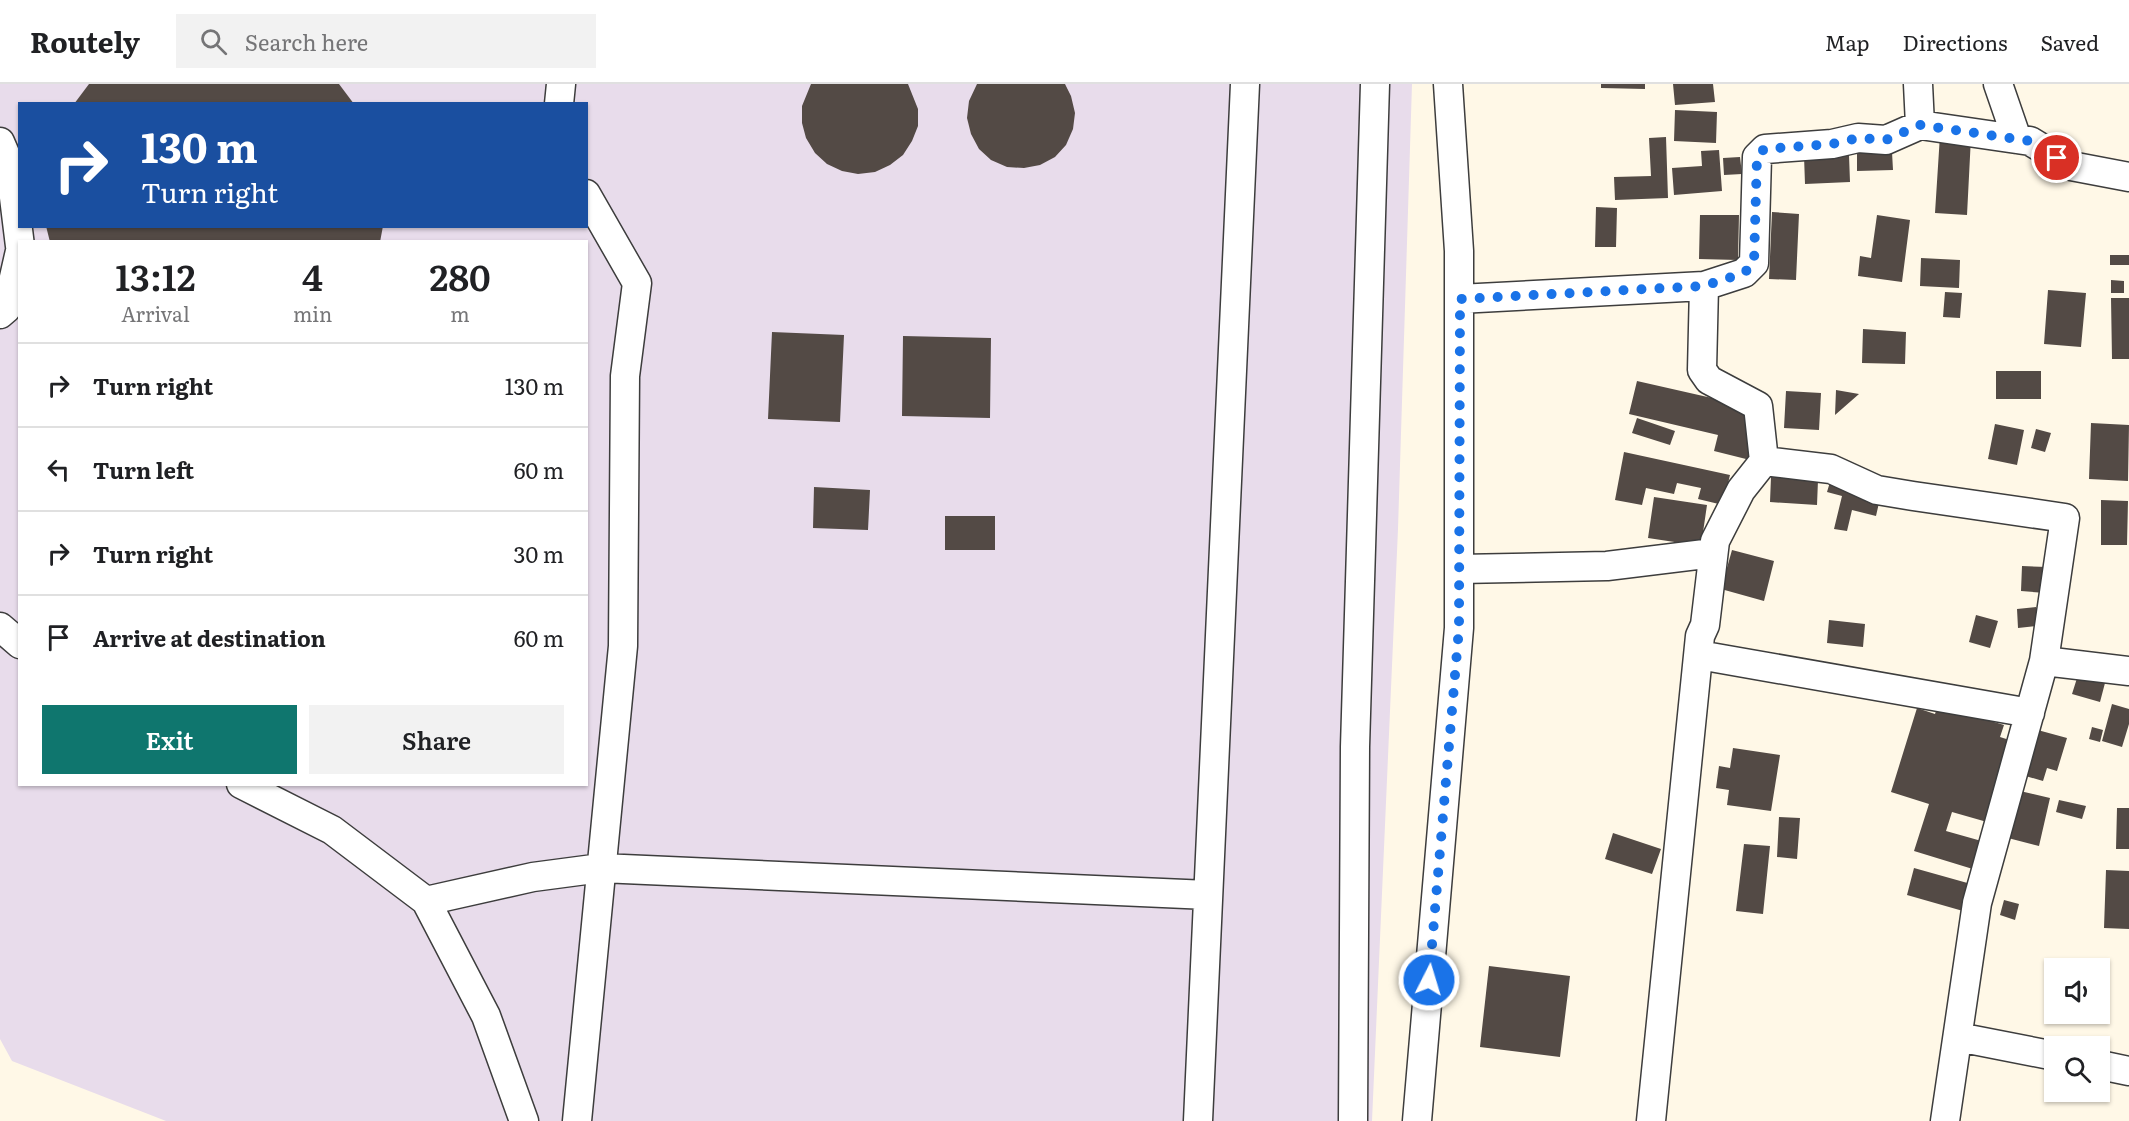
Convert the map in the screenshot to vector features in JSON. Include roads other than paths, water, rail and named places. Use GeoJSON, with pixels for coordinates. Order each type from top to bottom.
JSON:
{"type":"FeatureCollection","features":[{"type":"Feature","properties":{"kind":"street"},"geometry":{"type":"LineString","coordinates":[[559,102],[561,84]]}},
{"type":"Feature","properties":{"kind":"street"},"geometry":{"type":"LineString","coordinates":[[1198,1121],[1245,84]]}},
{"type":"Feature","properties":{"kind":"street"},"geometry":{"type":"LineString","coordinates":[[1353,1121],[1355,747],[1375,84]]}},
{"type":"Feature","properties":{"kind":"street"},"geometry":{"type":"LineString","coordinates":[[1417,1121],[1459,628],[1460,299],[1448,84]]}},
{"type":"Feature","properties":{"kind":"street"},"geometry":{"type":"LineString","coordinates":[[1918,84],[1920,125]]}},
{"type":"Feature","properties":{"kind":"street"},"geometry":{"type":"LineString","coordinates":[[1998,84],[2016,139]]}},
{"type":"Feature","properties":{"kind":"street"},"geometry":{"type":"LineString","coordinates":[[1460,299],[1704,286],[1744,273],[1754,263],[1757,157],[1764,149],[1832,144],[1858,138],[1886,140],[1920,125],[2030,141],[2071,166],[2129,177]]}},
{"type":"Feature","properties":{"kind":"street"},"geometry":{"type":"LineString","coordinates":[[0,142],[10,165],[19,240]]}},
{"type":"Feature","properties":{"kind":"street"},"geometry":{"type":"LineString","coordinates":[[577,1121],[623,646],[625,376],[637,283],[588,197]]}},
{"type":"Feature","properties":{"kind":"street"},"geometry":{"type":"LineString","coordinates":[[0,314],[7,308],[18,260]]}},
{"type":"Feature","properties":{"kind":"street"},"geometry":{"type":"LineString","coordinates":[[1651,1121],[1699,655],[1715,541],[1741,490],[1764,461],[1758,406],[1709,380],[1702,370],[1704,286]]}},
{"type":"Feature","properties":{"kind":"street"},"geometry":{"type":"LineString","coordinates":[[1764,461],[1832,469],[1877,490],[2065,518],[2044,661],[1977,903],[1945,1121]]}},
{"type":"Feature","properties":{"kind":"street"},"geometry":{"type":"LineString","coordinates":[[1459,569],[1607,566],[1713,553]]}},
{"type":"Feature","properties":{"kind":"street"},"geometry":{"type":"LineString","coordinates":[[0,627],[18,642]]}},
{"type":"Feature","properties":{"kind":"street"},"geometry":{"type":"LineString","coordinates":[[1699,655],[2030,713]]}},
{"type":"Feature","properties":{"kind":"street"},"geometry":{"type":"LineString","coordinates":[[2044,661],[2129,671]]}},
{"type":"Feature","properties":{"kind":"street"},"geometry":{"type":"LineString","coordinates":[[245,786],[332,830],[426,901],[486,1016],[524,1121]]}},
{"type":"Feature","properties":{"kind":"street"},"geometry":{"type":"LineString","coordinates":[[426,901],[533,877],[601,868],[1208,895]]}},
{"type":"Feature","properties":{"kind":"street"},"geometry":{"type":"LineString","coordinates":[[1958,1037],[2044,1054]]}},
{"type":"Feature","properties":{"kind":"street"},"geometry":{"type":"LineString","coordinates":[[2110,1067],[2129,1071]]}}]}
